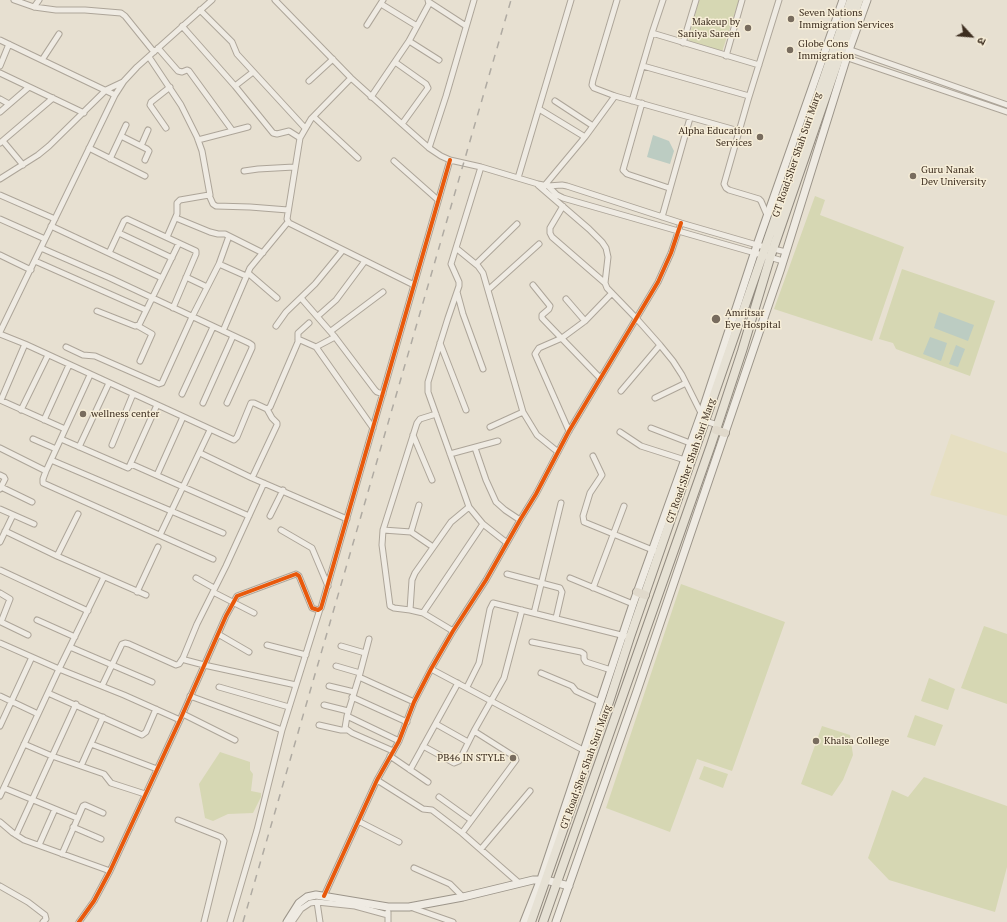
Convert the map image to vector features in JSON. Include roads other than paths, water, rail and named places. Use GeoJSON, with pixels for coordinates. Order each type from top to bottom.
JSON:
{"type":"FeatureCollection","features":[{"type":"Feature","properties":{"kind":"highway"},"geometry":{"type":"LineString","coordinates":[[717,428],[725,433]]}},
{"type":"Feature","properties":{"kind":"main road"},"geometry":{"type":"LineString","coordinates":[[762,256],[757,245],[843,0]]}},
{"type":"Feature","properties":{"kind":"main road","name":"GT Road;Sher Shah Suri Marg"},"geometry":{"type":"LineString","coordinates":[[841,51],[851,0]]}},
{"type":"Feature","properties":{"kind":"main road","name":"GT Road;Sher Shah Suri Marg"},"geometry":{"type":"LineString","coordinates":[[531,922],[543,879],[587,752],[612,695],[626,637],[687,461],[762,256],[769,248],[859,0]]}},
{"type":"Feature","properties":{"kind":"main road"},"geometry":{"type":"LineString","coordinates":[[556,922],[637,691],[786,252],[841,51],[867,0]]}},
{"type":"Feature","properties":{"kind":"main road","name":"GT Road;Sher Shah Suri Marg"},"geometry":{"type":"LineString","coordinates":[[543,922],[717,428],[742,351],[762,256]]}},
{"type":"Feature","properties":{"kind":"main road"},"geometry":{"type":"LineString","coordinates":[[687,461],[690,443],[703,418]]}},
{"type":"Feature","properties":{"kind":"main road"},"geometry":{"type":"LineString","coordinates":[[587,752],[600,702],[611,670],[626,637],[633,604],[641,593]]}},
{"type":"Feature","properties":{"kind":"main road"},"geometry":{"type":"LineString","coordinates":[[287,922],[299,903],[316,895],[388,911],[463,897],[519,883],[543,879],[569,886]]}},
{"type":"Feature","properties":{"kind":"main road"},"geometry":{"type":"LineString","coordinates":[[524,922],[543,879]]}},
{"type":"Feature","properties":{"kind":"street"},"geometry":{"type":"LineString","coordinates":[[14,0],[34,7],[56,10],[85,10],[120,13],[125,16],[154,52]]}},
{"type":"Feature","properties":{"kind":"street"},"geometry":{"type":"LineString","coordinates":[[34,7],[39,0]]}},
{"type":"Feature","properties":{"kind":"street"},"geometry":{"type":"LineString","coordinates":[[212,0],[158,48],[124,82],[89,148],[0,333],[234,440],[237,437],[251,403],[267,409],[277,425],[252,478]]}},
{"type":"Feature","properties":{"kind":"street"},"geometry":{"type":"LineString","coordinates":[[275,0],[371,97],[429,148],[450,160],[481,167],[547,186],[567,186],[680,223],[786,252]]}},
{"type":"Feature","properties":{"kind":"street"},"geometry":{"type":"LineString","coordinates":[[429,148],[474,0]]}},
{"type":"Feature","properties":{"kind":"street"},"geometry":{"type":"LineString","coordinates":[[518,178],[571,0]]}},
{"type":"Feature","properties":{"kind":"street"},"geometry":{"type":"LineString","coordinates":[[617,0],[592,80],[592,85],[594,88],[615,96],[739,131]]}},
{"type":"Feature","properties":{"kind":"street"},"geometry":{"type":"LineString","coordinates":[[632,101],[663,0]]}},
{"type":"Feature","properties":{"kind":"street"},"geometry":{"type":"LineString","coordinates":[[683,43],[696,0]]}},
{"type":"Feature","properties":{"kind":"street"},"geometry":{"type":"LineString","coordinates":[[726,56],[742,0]]}},
{"type":"Feature","properties":{"kind":"street"},"geometry":{"type":"LineString","coordinates":[[767,215],[759,199],[729,190],[724,184],[749,96],[779,0]]}},
{"type":"Feature","properties":{"kind":"street"},"geometry":{"type":"LineString","coordinates":[[371,97],[409,41],[428,1],[466,26]]}},
{"type":"Feature","properties":{"kind":"street"},"geometry":{"type":"LineString","coordinates":[[367,25],[382,2],[417,26]]}},
{"type":"Feature","properties":{"kind":"street"},"geometry":{"type":"LineString","coordinates":[[200,10],[232,42],[237,54],[305,128]]}},
{"type":"Feature","properties":{"kind":"street"},"geometry":{"type":"LineString","coordinates":[[182,26],[235,86],[273,133],[277,134],[289,131],[300,138]]}},
{"type":"Feature","properties":{"kind":"street"},"geometry":{"type":"LineString","coordinates":[[652,33],[759,65]]}},
{"type":"Feature","properties":{"kind":"street"},"geometry":{"type":"LineString","coordinates":[[42,60],[59,34]]}},
{"type":"Feature","properties":{"kind":"street"},"geometry":{"type":"LineString","coordinates":[[0,40],[116,95]]}},
{"type":"Feature","properties":{"kind":"street"},"geometry":{"type":"LineString","coordinates":[[409,41],[439,60]]}},
{"type":"Feature","properties":{"kind":"street"},"geometry":{"type":"LineString","coordinates":[[0,66],[9,44]]}},
{"type":"Feature","properties":{"kind":"street"},"geometry":{"type":"LineString","coordinates":[[158,48],[178,71],[189,71],[232,130]]}},
{"type":"Feature","properties":{"kind":"street"},"geometry":{"type":"LineString","coordinates":[[841,51],[1007,105]]}},
{"type":"Feature","properties":{"kind":"street"},"geometry":{"type":"LineString","coordinates":[[841,51],[1007,112]]}},
{"type":"Feature","properties":{"kind":"street"},"geometry":{"type":"LineString","coordinates":[[149,57],[181,105],[198,140],[202,151],[210,196],[213,204],[216,206],[288,210]]}},
{"type":"Feature","properties":{"kind":"street"},"geometry":{"type":"LineString","coordinates":[[310,82],[333,59]]}},
{"type":"Feature","properties":{"kind":"street"},"geometry":{"type":"LineString","coordinates":[[395,62],[426,84],[428,88],[402,124]]}},
{"type":"Feature","properties":{"kind":"street"},"geometry":{"type":"LineString","coordinates":[[643,66],[749,96]]}},
{"type":"Feature","properties":{"kind":"street"},"geometry":{"type":"LineString","coordinates":[[235,86],[253,72]]}},
{"type":"Feature","properties":{"kind":"street"},"geometry":{"type":"LineString","coordinates":[[0,73],[84,113]]}},
{"type":"Feature","properties":{"kind":"street"},"geometry":{"type":"LineString","coordinates":[[223,331],[247,275],[288,222],[288,210],[294,168],[300,138],[305,128],[351,78]]}},
{"type":"Feature","properties":{"kind":"street"},"geometry":{"type":"LineString","coordinates":[[0,179],[38,155],[49,146],[106,90],[124,82]]}},
{"type":"Feature","properties":{"kind":"street"},"geometry":{"type":"LineString","coordinates":[[0,112],[29,86]]}},
{"type":"Feature","properties":{"kind":"street"},"geometry":{"type":"LineString","coordinates":[[166,128],[150,106],[151,102],[170,87]]}},
{"type":"Feature","properties":{"kind":"street"},"geometry":{"type":"LineString","coordinates":[[547,186],[615,96]]}},
{"type":"Feature","properties":{"kind":"street"},"geometry":{"type":"LineString","coordinates":[[23,165],[2,142],[53,98]]}},
{"type":"Feature","properties":{"kind":"street"},"geometry":{"type":"LineString","coordinates":[[0,99],[9,104]]}},
{"type":"Feature","properties":{"kind":"street"},"geometry":{"type":"LineString","coordinates":[[555,101],[592,126]]}},
{"type":"Feature","properties":{"kind":"street"},"geometry":{"type":"LineString","coordinates":[[994,108],[997,102]]}},
{"type":"Feature","properties":{"kind":"street"},"geometry":{"type":"LineString","coordinates":[[642,103],[623,170],[627,174],[670,188]]}},
{"type":"Feature","properties":{"kind":"street"},"geometry":{"type":"LineString","coordinates":[[539,109],[585,136]]}},
{"type":"Feature","properties":{"kind":"street"},"geometry":{"type":"LineString","coordinates":[[314,117],[358,158]]}},
{"type":"Feature","properties":{"kind":"street"},"geometry":{"type":"LineString","coordinates":[[662,217],[690,118]]}},
{"type":"Feature","properties":{"kind":"street"},"geometry":{"type":"LineString","coordinates":[[110,158],[126,125]]}},
{"type":"Feature","properties":{"kind":"street"},"geometry":{"type":"LineString","coordinates":[[198,140],[248,126]]}},
{"type":"Feature","properties":{"kind":"street"},"geometry":{"type":"LineString","coordinates":[[141,146],[148,130]]}},
{"type":"Feature","properties":{"kind":"street"},"geometry":{"type":"LineString","coordinates":[[121,136],[148,150],[145,160]]}},
{"type":"Feature","properties":{"kind":"street"},"geometry":{"type":"LineString","coordinates":[[89,148],[146,176]]}},
{"type":"Feature","properties":{"kind":"street"},"geometry":{"type":"LineString","coordinates":[[230,922],[257,830],[282,730],[328,586],[450,160]]}},
{"type":"Feature","properties":{"kind":"street"},"geometry":{"type":"LineString","coordinates":[[394,161],[438,200]]}},
{"type":"Feature","properties":{"kind":"street"},"geometry":{"type":"LineString","coordinates":[[481,167],[451,266],[459,282],[428,382],[428,388],[430,399],[469,507],[483,524],[507,543]]}},
{"type":"Feature","properties":{"kind":"street"},"geometry":{"type":"LineString","coordinates":[[244,171],[294,168]]}},
{"type":"Feature","properties":{"kind":"street"},"geometry":{"type":"LineString","coordinates":[[535,183],[599,238],[606,248],[608,256],[605,283]]}},
{"type":"Feature","properties":{"kind":"street"},"geometry":{"type":"LineString","coordinates":[[547,186],[563,198],[783,261]]}},
{"type":"Feature","properties":{"kind":"street"},"geometry":{"type":"LineString","coordinates":[[0,195],[55,219]]}},
{"type":"Feature","properties":{"kind":"street"},"geometry":{"type":"LineString","coordinates":[[167,238],[178,212],[178,201],[208,195],[210,196]]}},
{"type":"Feature","properties":{"kind":"street"},"geometry":{"type":"LineString","coordinates":[[563,206],[550,228],[550,233],[552,236],[605,283],[607,288],[660,345],[679,371],[703,418],[717,428]]}},
{"type":"Feature","properties":{"kind":"street"},"geometry":{"type":"LineString","coordinates":[[176,218],[210,232],[225,234],[263,253]]}},
{"type":"Feature","properties":{"kind":"street"},"geometry":{"type":"LineString","coordinates":[[0,219],[45,239]]}},
{"type":"Feature","properties":{"kind":"street"},"geometry":{"type":"LineString","coordinates":[[109,253],[124,221],[127,219],[195,250],[196,252],[173,308]]}},
{"type":"Feature","properties":{"kind":"street"},"geometry":{"type":"LineString","coordinates":[[288,222],[414,285]]}},
{"type":"Feature","properties":{"kind":"street"},"geometry":{"type":"LineString","coordinates":[[324,896],[377,780],[399,741],[414,702],[431,668],[486,580],[536,494],[600,378],[658,282],[672,254],[680,223]]}},
{"type":"Feature","properties":{"kind":"street"},"geometry":{"type":"LineString","coordinates":[[476,264],[517,224]]}},
{"type":"Feature","properties":{"kind":"street"},"geometry":{"type":"LineString","coordinates":[[51,226],[162,278]]}},
{"type":"Feature","properties":{"kind":"street"},"geometry":{"type":"LineString","coordinates":[[119,233],[172,258]]}},
{"type":"Feature","properties":{"kind":"street"},"geometry":{"type":"LineString","coordinates":[[66,347],[83,355],[95,356],[160,384],[163,381],[192,317],[219,264],[229,236]]}},
{"type":"Feature","properties":{"kind":"street"},"geometry":{"type":"LineString","coordinates":[[138,326],[179,243]]}},
{"type":"Feature","properties":{"kind":"street"},"geometry":{"type":"LineString","coordinates":[[488,290],[540,244]]}},
{"type":"Feature","properties":{"kind":"street"},"geometry":{"type":"LineString","coordinates":[[41,248],[110,278],[252,345],[227,403]]}},
{"type":"Feature","properties":{"kind":"street"},"geometry":{"type":"LineString","coordinates":[[456,248],[476,264],[483,273],[523,412],[537,434],[558,452]]}},
{"type":"Feature","properties":{"kind":"street"},"geometry":{"type":"LineString","coordinates":[[276,326],[286,312],[315,284],[342,250]]}},
{"type":"Feature","properties":{"kind":"street"},"geometry":{"type":"LineString","coordinates":[[0,255],[31,270]]}},
{"type":"Feature","properties":{"kind":"street"},"geometry":{"type":"LineString","coordinates":[[35,261],[146,310]]}},
{"type":"Feature","properties":{"kind":"street"},"geometry":{"type":"LineString","coordinates":[[318,316],[336,300],[365,261]]}},
{"type":"Feature","properties":{"kind":"street"},"geometry":{"type":"LineString","coordinates":[[219,264],[247,275],[277,298]]}},
{"type":"Feature","properties":{"kind":"street"},"geometry":{"type":"LineString","coordinates":[[186,277],[207,287]]}},
{"type":"Feature","properties":{"kind":"street"},"geometry":{"type":"LineString","coordinates":[[533,286],[550,306],[549,309],[542,315],[542,318],[600,378]]}},
{"type":"Feature","properties":{"kind":"street"},"geometry":{"type":"LineString","coordinates":[[331,331],[383,292]]}},
{"type":"Feature","properties":{"kind":"street"},"geometry":{"type":"LineString","coordinates":[[457,292],[463,314],[484,369]]}},
{"type":"Feature","properties":{"kind":"street"},"geometry":{"type":"LineString","coordinates":[[570,431],[535,354],[539,348],[562,338],[585,321],[612,293]]}},
{"type":"Feature","properties":{"kind":"street"},"geometry":{"type":"LineString","coordinates":[[301,298],[331,331],[374,390],[383,394]]}},
{"type":"Feature","properties":{"kind":"street"},"geometry":{"type":"LineString","coordinates":[[566,299],[585,321]]}},
{"type":"Feature","properties":{"kind":"street"},"geometry":{"type":"LineString","coordinates":[[97,311],[138,326],[152,334],[140,361]]}},
{"type":"Feature","properties":{"kind":"street"},"geometry":{"type":"LineString","coordinates":[[267,409],[270,407],[298,342],[298,333],[309,323]]}},
{"type":"Feature","properties":{"kind":"street"},"geometry":{"type":"LineString","coordinates":[[182,394],[213,327]]}},
{"type":"Feature","properties":{"kind":"street"},"geometry":{"type":"LineString","coordinates":[[203,403],[233,336]]}},
{"type":"Feature","properties":{"kind":"street"},"geometry":{"type":"LineString","coordinates":[[316,347],[335,337]]}},
{"type":"Feature","properties":{"kind":"street"},"geometry":{"type":"LineString","coordinates":[[298,338],[316,347],[373,428]]}},
{"type":"Feature","properties":{"kind":"street"},"geometry":{"type":"LineString","coordinates":[[440,343],[466,410]]}},
{"type":"Feature","properties":{"kind":"street"},"geometry":{"type":"LineString","coordinates":[[25,344],[0,400],[65,429]]}},
{"type":"Feature","properties":{"kind":"street"},"geometry":{"type":"LineString","coordinates":[[621,391],[660,345]]}},
{"type":"Feature","properties":{"kind":"street"},"geometry":{"type":"LineString","coordinates":[[21,410],[48,355]]}},
{"type":"Feature","properties":{"kind":"street"},"geometry":{"type":"LineString","coordinates":[[44,420],[69,365]]}},
{"type":"Feature","properties":{"kind":"street"},"geometry":{"type":"LineString","coordinates":[[90,375],[42,481],[212,559]]}},
{"type":"Feature","properties":{"kind":"street"},"geometry":{"type":"LineString","coordinates":[[79,448],[108,383]]}},
{"type":"Feature","properties":{"kind":"street"},"geometry":{"type":"LineString","coordinates":[[655,398],[686,383]]}},
{"type":"Feature","properties":{"kind":"street"},"geometry":{"type":"LineString","coordinates":[[112,445],[133,394]]}},
{"type":"Feature","properties":{"kind":"street"},"geometry":{"type":"LineString","coordinates":[[61,439],[128,468],[158,405]]}},
{"type":"Feature","properties":{"kind":"street"},"geometry":{"type":"LineString","coordinates":[[490,427],[523,412]]}},
{"type":"Feature","properties":{"kind":"street"},"geometry":{"type":"LineString","coordinates":[[436,414],[418,421],[384,530],[382,545],[390,606],[423,613],[453,631]]}},
{"type":"Feature","properties":{"kind":"street"},"geometry":{"type":"LineString","coordinates":[[157,475],[183,417]]}},
{"type":"Feature","properties":{"kind":"street"},"geometry":{"type":"LineString","coordinates":[[650,428],[690,443]]}},
{"type":"Feature","properties":{"kind":"street"},"geometry":{"type":"LineString","coordinates":[[160,535],[210,430]]}},
{"type":"Feature","properties":{"kind":"street"},"geometry":{"type":"LineString","coordinates":[[620,432],[641,446],[687,461]]}},
{"type":"Feature","properties":{"kind":"street"},"geometry":{"type":"LineString","coordinates":[[413,435],[432,480]]}},
{"type":"Feature","properties":{"kind":"street"},"geometry":{"type":"LineString","coordinates":[[33,439],[56,449]]}},
{"type":"Feature","properties":{"kind":"street"},"geometry":{"type":"LineString","coordinates":[[450,454],[498,441]]}},
{"type":"Feature","properties":{"kind":"street"},"geometry":{"type":"LineString","coordinates":[[0,448],[46,471]]}},
{"type":"Feature","properties":{"kind":"street"},"geometry":{"type":"LineString","coordinates":[[475,448],[486,480],[496,502],[520,520]]}},
{"type":"Feature","properties":{"kind":"street"},"geometry":{"type":"LineString","coordinates":[[200,453],[252,478],[283,490],[347,519]]}},
{"type":"Feature","properties":{"kind":"street"},"geometry":{"type":"LineString","coordinates":[[593,456],[602,474],[590,493],[583,520],[586,524],[656,551]]}},
{"type":"Feature","properties":{"kind":"street"},"geometry":{"type":"LineString","coordinates":[[51,460],[223,533]]}},
{"type":"Feature","properties":{"kind":"street"},"geometry":{"type":"LineString","coordinates":[[131,464],[249,516]]}},
{"type":"Feature","properties":{"kind":"street"},"geometry":{"type":"LineString","coordinates":[[0,475],[4,476],[5,479],[0,488],[32,502]]}},
{"type":"Feature","properties":{"kind":"street"},"geometry":{"type":"LineString","coordinates":[[102,686],[122,644],[127,643],[176,665],[179,664],[264,483]]}},
{"type":"Feature","properties":{"kind":"street"},"geometry":{"type":"LineString","coordinates":[[270,516],[283,490]]}},
{"type":"Feature","properties":{"kind":"street"},"geometry":{"type":"LineString","coordinates":[[534,613],[561,502]]}},
{"type":"Feature","properties":{"kind":"street"},"geometry":{"type":"LineString","coordinates":[[411,532],[419,505]]}},
{"type":"Feature","properties":{"kind":"street"},"geometry":{"type":"LineString","coordinates":[[593,588],[624,506]]}},
{"type":"Feature","properties":{"kind":"street"},"geometry":{"type":"LineString","coordinates":[[410,610],[412,576],[451,522],[469,507]]}},
{"type":"Feature","properties":{"kind":"street"},"geometry":{"type":"LineString","coordinates":[[0,510],[34,524]]}},
{"type":"Feature","properties":{"kind":"street"},"geometry":{"type":"LineString","coordinates":[[57,556],[78,514]]}},
{"type":"Feature","properties":{"kind":"street"},"geometry":{"type":"LineString","coordinates":[[0,542],[13,515]]}},
{"type":"Feature","properties":{"kind":"street"},"geometry":{"type":"LineString","coordinates":[[423,613],[483,524]]}},
{"type":"Feature","properties":{"kind":"street"},"geometry":{"type":"LineString","coordinates":[[281,530],[312,548],[328,586]]}},
{"type":"Feature","properties":{"kind":"street"},"geometry":{"type":"LineString","coordinates":[[384,530],[411,532],[433,547]]}},
{"type":"Feature","properties":{"kind":"street"},"geometry":{"type":"LineString","coordinates":[[5,531],[57,556],[146,595]]}},
{"type":"Feature","properties":{"kind":"street"},"geometry":{"type":"LineString","coordinates":[[138,592],[158,547]]}},
{"type":"Feature","properties":{"kind":"street"},"geometry":{"type":"LineString","coordinates":[[0,570],[88,611]]}},
{"type":"Feature","properties":{"kind":"street"},"geometry":{"type":"LineString","coordinates":[[79,922],[94,901],[110,871],[183,714],[218,634],[233,602],[238,595],[296,574],[299,576],[312,608],[317,610],[320,609]]}},
{"type":"Feature","properties":{"kind":"street"},"geometry":{"type":"LineString","coordinates":[[507,574],[558,586],[562,592],[556,618]]}},
{"type":"Feature","properties":{"kind":"street"},"geometry":{"type":"LineString","coordinates":[[0,796],[3,785],[104,577]]}},
{"type":"Feature","properties":{"kind":"street"},"geometry":{"type":"LineString","coordinates":[[196,578],[233,602],[254,613]]}},
{"type":"Feature","properties":{"kind":"street"},"geometry":{"type":"LineString","coordinates":[[570,578],[633,604]]}},
{"type":"Feature","properties":{"kind":"street"},"geometry":{"type":"LineString","coordinates":[[0,593],[10,600],[1,622],[28,635]]}},
{"type":"Feature","properties":{"kind":"street"},"geometry":{"type":"LineString","coordinates":[[467,687],[479,663],[491,605],[496,603],[626,637]]}},
{"type":"Feature","properties":{"kind":"street"},"geometry":{"type":"LineString","coordinates":[[423,746],[456,763],[459,761],[504,678],[522,610]]}},
{"type":"Feature","properties":{"kind":"street"},"geometry":{"type":"LineString","coordinates":[[37,620],[75,637]]}},
{"type":"Feature","properties":{"kind":"street"},"geometry":{"type":"LineString","coordinates":[[218,634],[249,652]]}},
{"type":"Feature","properties":{"kind":"street"},"geometry":{"type":"LineString","coordinates":[[346,730],[345,726],[347,714],[369,639]]}},
{"type":"Feature","properties":{"kind":"street"},"geometry":{"type":"LineString","coordinates":[[532,642],[581,652],[584,654],[584,660],[586,662],[611,670]]}},
{"type":"Feature","properties":{"kind":"street"},"geometry":{"type":"LineString","coordinates":[[0,643],[180,720]]}},
{"type":"Feature","properties":{"kind":"street"},"geometry":{"type":"LineString","coordinates":[[266,645],[306,655]]}},
{"type":"Feature","properties":{"kind":"street"},"geometry":{"type":"LineString","coordinates":[[341,646],[365,653]]}},
{"type":"Feature","properties":{"kind":"street"},"geometry":{"type":"LineString","coordinates":[[70,648],[152,682]]}},
{"type":"Feature","properties":{"kind":"street"},"geometry":{"type":"LineString","coordinates":[[0,726],[32,657]]}},
{"type":"Feature","properties":{"kind":"street"},"geometry":{"type":"LineString","coordinates":[[183,658],[185,660],[204,665],[296,685]]}},
{"type":"Feature","properties":{"kind":"street"},"geometry":{"type":"LineString","coordinates":[[336,666],[359,675],[414,702]]}},
{"type":"Feature","properties":{"kind":"street"},"geometry":{"type":"LineString","coordinates":[[431,668],[587,752]]}},
{"type":"Feature","properties":{"kind":"street"},"geometry":{"type":"LineString","coordinates":[[541,673],[572,686],[576,691],[600,702]]}},
{"type":"Feature","properties":{"kind":"street"},"geometry":{"type":"LineString","coordinates":[[410,770],[458,682]]}},
{"type":"Feature","properties":{"kind":"street"},"geometry":{"type":"LineString","coordinates":[[329,686],[353,695],[407,722]]}},
{"type":"Feature","properties":{"kind":"street"},"geometry":{"type":"LineString","coordinates":[[219,687],[289,706]]}},
{"type":"Feature","properties":{"kind":"street"},"geometry":{"type":"LineString","coordinates":[[48,693],[76,704],[142,735],[146,732],[156,709]]}},
{"type":"Feature","properties":{"kind":"street"},"geometry":{"type":"LineString","coordinates":[[0,696],[38,714]]}},
{"type":"Feature","properties":{"kind":"street"},"geometry":{"type":"LineString","coordinates":[[190,696],[282,730]]}},
{"type":"Feature","properties":{"kind":"street"},"geometry":{"type":"LineString","coordinates":[[16,835],[76,704]]}},
{"type":"Feature","properties":{"kind":"street"},"geometry":{"type":"LineString","coordinates":[[324,705],[347,714],[399,741]]}},
{"type":"Feature","properties":{"kind":"street"},"geometry":{"type":"LineString","coordinates":[[183,714],[235,740]]}},
{"type":"Feature","properties":{"kind":"street"},"geometry":{"type":"LineString","coordinates":[[81,766],[103,717]]}},
{"type":"Feature","properties":{"kind":"street"},"geometry":{"type":"LineString","coordinates":[[436,724],[468,742]]}},
{"type":"Feature","properties":{"kind":"street"},"geometry":{"type":"LineString","coordinates":[[319,726],[346,730],[392,754],[410,770],[428,782]]}},
{"type":"Feature","properties":{"kind":"street"},"geometry":{"type":"LineString","coordinates":[[462,833],[516,760],[514,757],[474,732]]}},
{"type":"Feature","properties":{"kind":"street"},"geometry":{"type":"LineString","coordinates":[[24,744],[105,775],[111,782],[145,794]]}},
{"type":"Feature","properties":{"kind":"street"},"geometry":{"type":"LineString","coordinates":[[91,744],[157,769]]}},
{"type":"Feature","properties":{"kind":"street"},"geometry":{"type":"LineString","coordinates":[[377,780],[423,809],[432,810],[462,833],[519,883]]}},
{"type":"Feature","properties":{"kind":"street"},"geometry":{"type":"LineString","coordinates":[[3,785],[32,800],[77,818]]}},
{"type":"Feature","properties":{"kind":"street"},"geometry":{"type":"LineString","coordinates":[[481,849],[530,791]]}},
{"type":"Feature","properties":{"kind":"street"},"geometry":{"type":"LineString","coordinates":[[439,797],[472,820]]}},
{"type":"Feature","properties":{"kind":"street"},"geometry":{"type":"LineString","coordinates":[[62,854],[84,805],[103,813]]}},
{"type":"Feature","properties":{"kind":"street"},"geometry":{"type":"LineString","coordinates":[[39,845],[55,809]]}},
{"type":"Feature","properties":{"kind":"street"},"geometry":{"type":"LineString","coordinates":[[178,820],[221,837],[224,841],[204,922]]}},
{"type":"Feature","properties":{"kind":"street"},"geometry":{"type":"LineString","coordinates":[[358,821],[399,842]]}},
{"type":"Feature","properties":{"kind":"street"},"geometry":{"type":"LineString","coordinates":[[0,822],[16,835],[62,854],[110,871]]}},
{"type":"Feature","properties":{"kind":"street"},"geometry":{"type":"LineString","coordinates":[[73,827],[101,839]]}},
{"type":"Feature","properties":{"kind":"street"},"geometry":{"type":"LineString","coordinates":[[414,868],[450,884],[463,897]]}},
{"type":"Feature","properties":{"kind":"street"},"geometry":{"type":"LineString","coordinates":[[0,886],[28,902],[45,915],[46,919],[43,922]]}},
{"type":"Feature","properties":{"kind":"street"},"geometry":{"type":"LineString","coordinates":[[317,902],[320,922]]}},
{"type":"Feature","properties":{"kind":"street"},"geometry":{"type":"LineString","coordinates":[[292,922],[301,909],[310,903],[317,902],[388,911],[388,922]]}},
{"type":"Feature","properties":{"kind":"street"},"geometry":{"type":"LineString","coordinates":[[409,907],[453,922]]}},
{"type":"Feature","properties":{"kind":"railway"},"geometry":{"type":"LineString","coordinates":[[243,922],[511,0]]}},
{"type":"Feature","properties":{"kind":"place","name":"Seven Nations Immigration Services"},"geometry":{"type":"Point","coordinates":[791,19]}},
{"type":"Feature","properties":{"kind":"place","name":"Makeup by Saniya Sareen"},"geometry":{"type":"Point","coordinates":[748,28]}},
{"type":"Feature","properties":{"kind":"place","name":"Globe Cons Immigration"},"geometry":{"type":"Point","coordinates":[790,50]}},
{"type":"Feature","properties":{"kind":"place","name":"Alpha Education Services"},"geometry":{"type":"Point","coordinates":[760,137]}},
{"type":"Feature","properties":{"kind":"place","name":"Guru Nanak Dev University"},"geometry":{"type":"Point","coordinates":[913,176]}},
{"type":"Feature","properties":{"kind":"place","name":"Amritsar Eye Hospital"},"geometry":{"type":"Point","coordinates":[716,319]}},
{"type":"Feature","properties":{"kind":"place","name":"wellness center"},"geometry":{"type":"Point","coordinates":[83,414]}},
{"type":"Feature","properties":{"kind":"place","name":"Khalsa College"},"geometry":{"type":"Point","coordinates":[816,741]}},
{"type":"Feature","properties":{"kind":"place","name":"PB46 IN STYLE"},"geometry":{"type":"Point","coordinates":[513,758]}}]}
